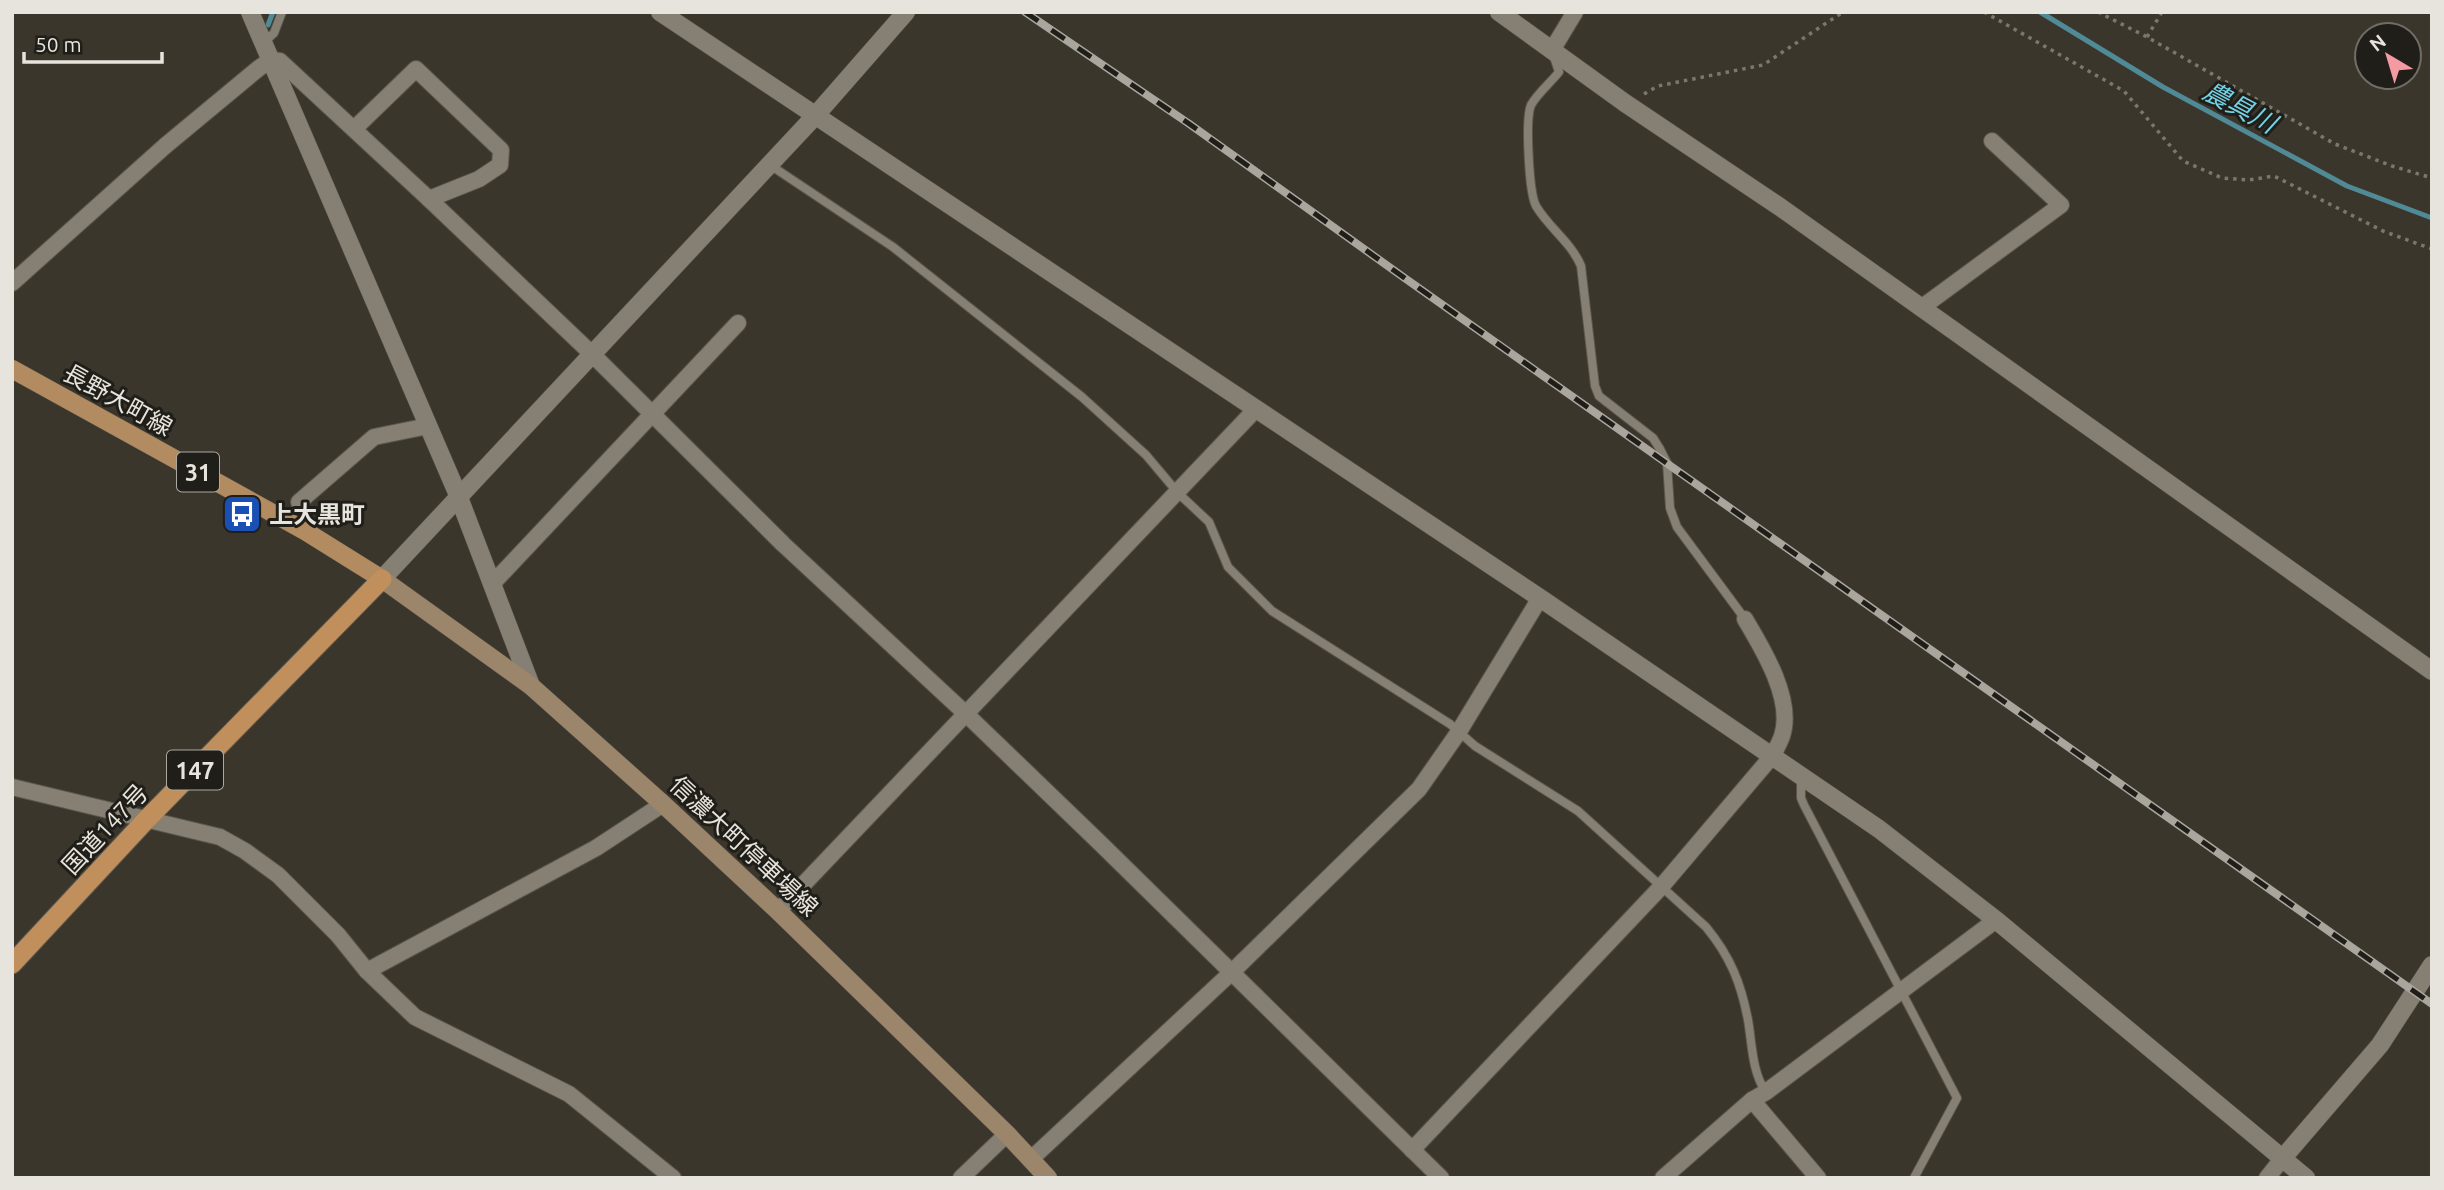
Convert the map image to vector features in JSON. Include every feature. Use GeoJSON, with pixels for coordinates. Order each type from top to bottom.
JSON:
{"type":"FeatureCollection","features":[{"type":"Feature","properties":{"kind":"highway","name":"国道147号"},"geometry":{"type":"LineString","coordinates":[[12,964],[146,820],[382,579]]}},
{"type":"Feature","properties":{"kind":"main road","name":"長野大町線"},"geometry":{"type":"LineString","coordinates":[[12,369],[305,531],[382,579]]}},
{"type":"Feature","properties":{"kind":"main road","name":"信濃大町停車場線"},"geometry":{"type":"LineString","coordinates":[[382,579],[531,686],[663,804],[778,911],[1007,1134],[1048,1178]]}},
{"type":"Feature","properties":{"kind":"street"},"geometry":{"type":"LineString","coordinates":[[250,12],[458,495],[531,686]]}},
{"type":"Feature","properties":{"kind":"street"},"geometry":{"type":"LineString","coordinates":[[660,12],[1540,598],[1879,829],[1996,920],[2306,1178]]}},
{"type":"Feature","properties":{"kind":"street"},"geometry":{"type":"LineString","coordinates":[[382,579],[816,116],[906,12]]}},
{"type":"Feature","properties":{"kind":"street"},"geometry":{"type":"LineString","coordinates":[[1499,12],[1625,103],[1780,207],[2432,671]]}},
{"type":"Feature","properties":{"kind":"street"},"geometry":{"type":"LineString","coordinates":[[1552,50],[1575,12]]}},
{"type":"Feature","properties":{"kind":"street"},"geometry":{"type":"LineString","coordinates":[[267,52],[286,65],[593,355],[783,544],[965,713],[1233,971],[1441,1178]]}},
{"type":"Feature","properties":{"kind":"street"},"geometry":{"type":"LineString","coordinates":[[12,283],[267,52]]}},
{"type":"Feature","properties":{"kind":"street"},"geometry":{"type":"LineString","coordinates":[[354,129],[416,69],[501,150],[500,165],[479,179],[429,199]]}},
{"type":"Feature","properties":{"kind":"street"},"geometry":{"type":"LineString","coordinates":[[1921,308],[2062,205],[1993,141]]}},
{"type":"Feature","properties":{"kind":"street"},"geometry":{"type":"LineString","coordinates":[[492,584],[738,323]]}},
{"type":"Feature","properties":{"kind":"street"},"geometry":{"type":"LineString","coordinates":[[778,911],[1256,410]]}},
{"type":"Feature","properties":{"kind":"street"},"geometry":{"type":"LineString","coordinates":[[299,502],[374,437],[428,426]]}},
{"type":"Feature","properties":{"kind":"street"},"geometry":{"type":"LineString","coordinates":[[1031,1159],[1233,971],[1419,789],[1458,733],[1540,598]]}},
{"type":"Feature","properties":{"kind":"street"},"geometry":{"type":"LineString","coordinates":[[1412,1150],[1661,887],[1773,755],[1783,735],[1785,713],[1767,655],[1745,619]]}},
{"type":"Feature","properties":{"kind":"street"},"geometry":{"type":"LineString","coordinates":[[12,787],[220,837],[245,851],[278,875],[338,935],[367,971],[415,1017],[569,1094],[673,1178]]}},
{"type":"Feature","properties":{"kind":"street"},"geometry":{"type":"LineString","coordinates":[[367,971],[596,848],[663,804]]}},
{"type":"Feature","properties":{"kind":"street"},"geometry":{"type":"LineString","coordinates":[[1663,1178],[1759,1096],[1996,920]]}},
{"type":"Feature","properties":{"kind":"street"},"geometry":{"type":"LineString","coordinates":[[2267,1178],[2381,1045],[2432,965]]}},
{"type":"Feature","properties":{"kind":"street"},"geometry":{"type":"LineString","coordinates":[[1759,1096],[1818,1178]]}},
{"type":"Feature","properties":{"kind":"street"},"geometry":{"type":"LineString","coordinates":[[961,1178],[1007,1134]]}},
{"type":"Feature","properties":{"kind":"lane"},"geometry":{"type":"LineString","coordinates":[[267,52],[282,12]]}},
{"type":"Feature","properties":{"kind":"lane"},"geometry":{"type":"LineString","coordinates":[[1552,50],[1559,72],[1531,106],[1527,133],[1532,197],[1537,208],[1576,254],[1581,266],[1595,386],[1599,396],[1653,438],[1667,463],[1671,508],[1677,527],[1745,619]]}},
{"type":"Feature","properties":{"kind":"lane"},"geometry":{"type":"LineString","coordinates":[[769,165],[893,247],[1082,397],[1146,455],[1178,494],[1209,522],[1228,567],[1272,611],[1450,724],[1458,733],[1578,811],[1706,927],[1724,949],[1735,974],[1747,1016],[1759,1096]]}},
{"type":"Feature","properties":{"kind":"lane"},"geometry":{"type":"LineString","coordinates":[[1801,775],[1801,798],[1804,805],[1956,1098],[1914,1178]]}},
{"type":"Feature","properties":{"kind":"path"},"geometry":{"type":"LineString","coordinates":[[1625,103],[1658,86],[1763,65],[1843,12]]}},
{"type":"Feature","properties":{"kind":"path"},"geometry":{"type":"LineString","coordinates":[[1984,12],[2124,91],[2183,161],[2222,178],[2249,180],[2274,176],[2383,231],[2432,250]]}},
{"type":"Feature","properties":{"kind":"path"},"geometry":{"type":"LineString","coordinates":[[2098,12],[2335,144],[2432,178]]}},
{"type":"Feature","properties":{"kind":"path"},"geometry":{"type":"LineString","coordinates":[[2147,37],[2162,12]]}},
{"type":"Feature","properties":{"kind":"waterway"},"geometry":{"type":"LineString","coordinates":[[268,25],[273,12]]}},
{"type":"Feature","properties":{"kind":"waterway","name":"農具川"},"geometry":{"type":"LineString","coordinates":[[2040,12],[2163,87],[2347,186],[2432,218]]}},
{"type":"Feature","properties":{"kind":"railway"},"geometry":{"type":"LineString","coordinates":[[1025,12],[1188,123],[2432,1004]]}},
{"type":"Feature","properties":{"kind":"place","name":"上大黒町"},"geometry":{"type":"Point","coordinates":[242,514]}}]}
